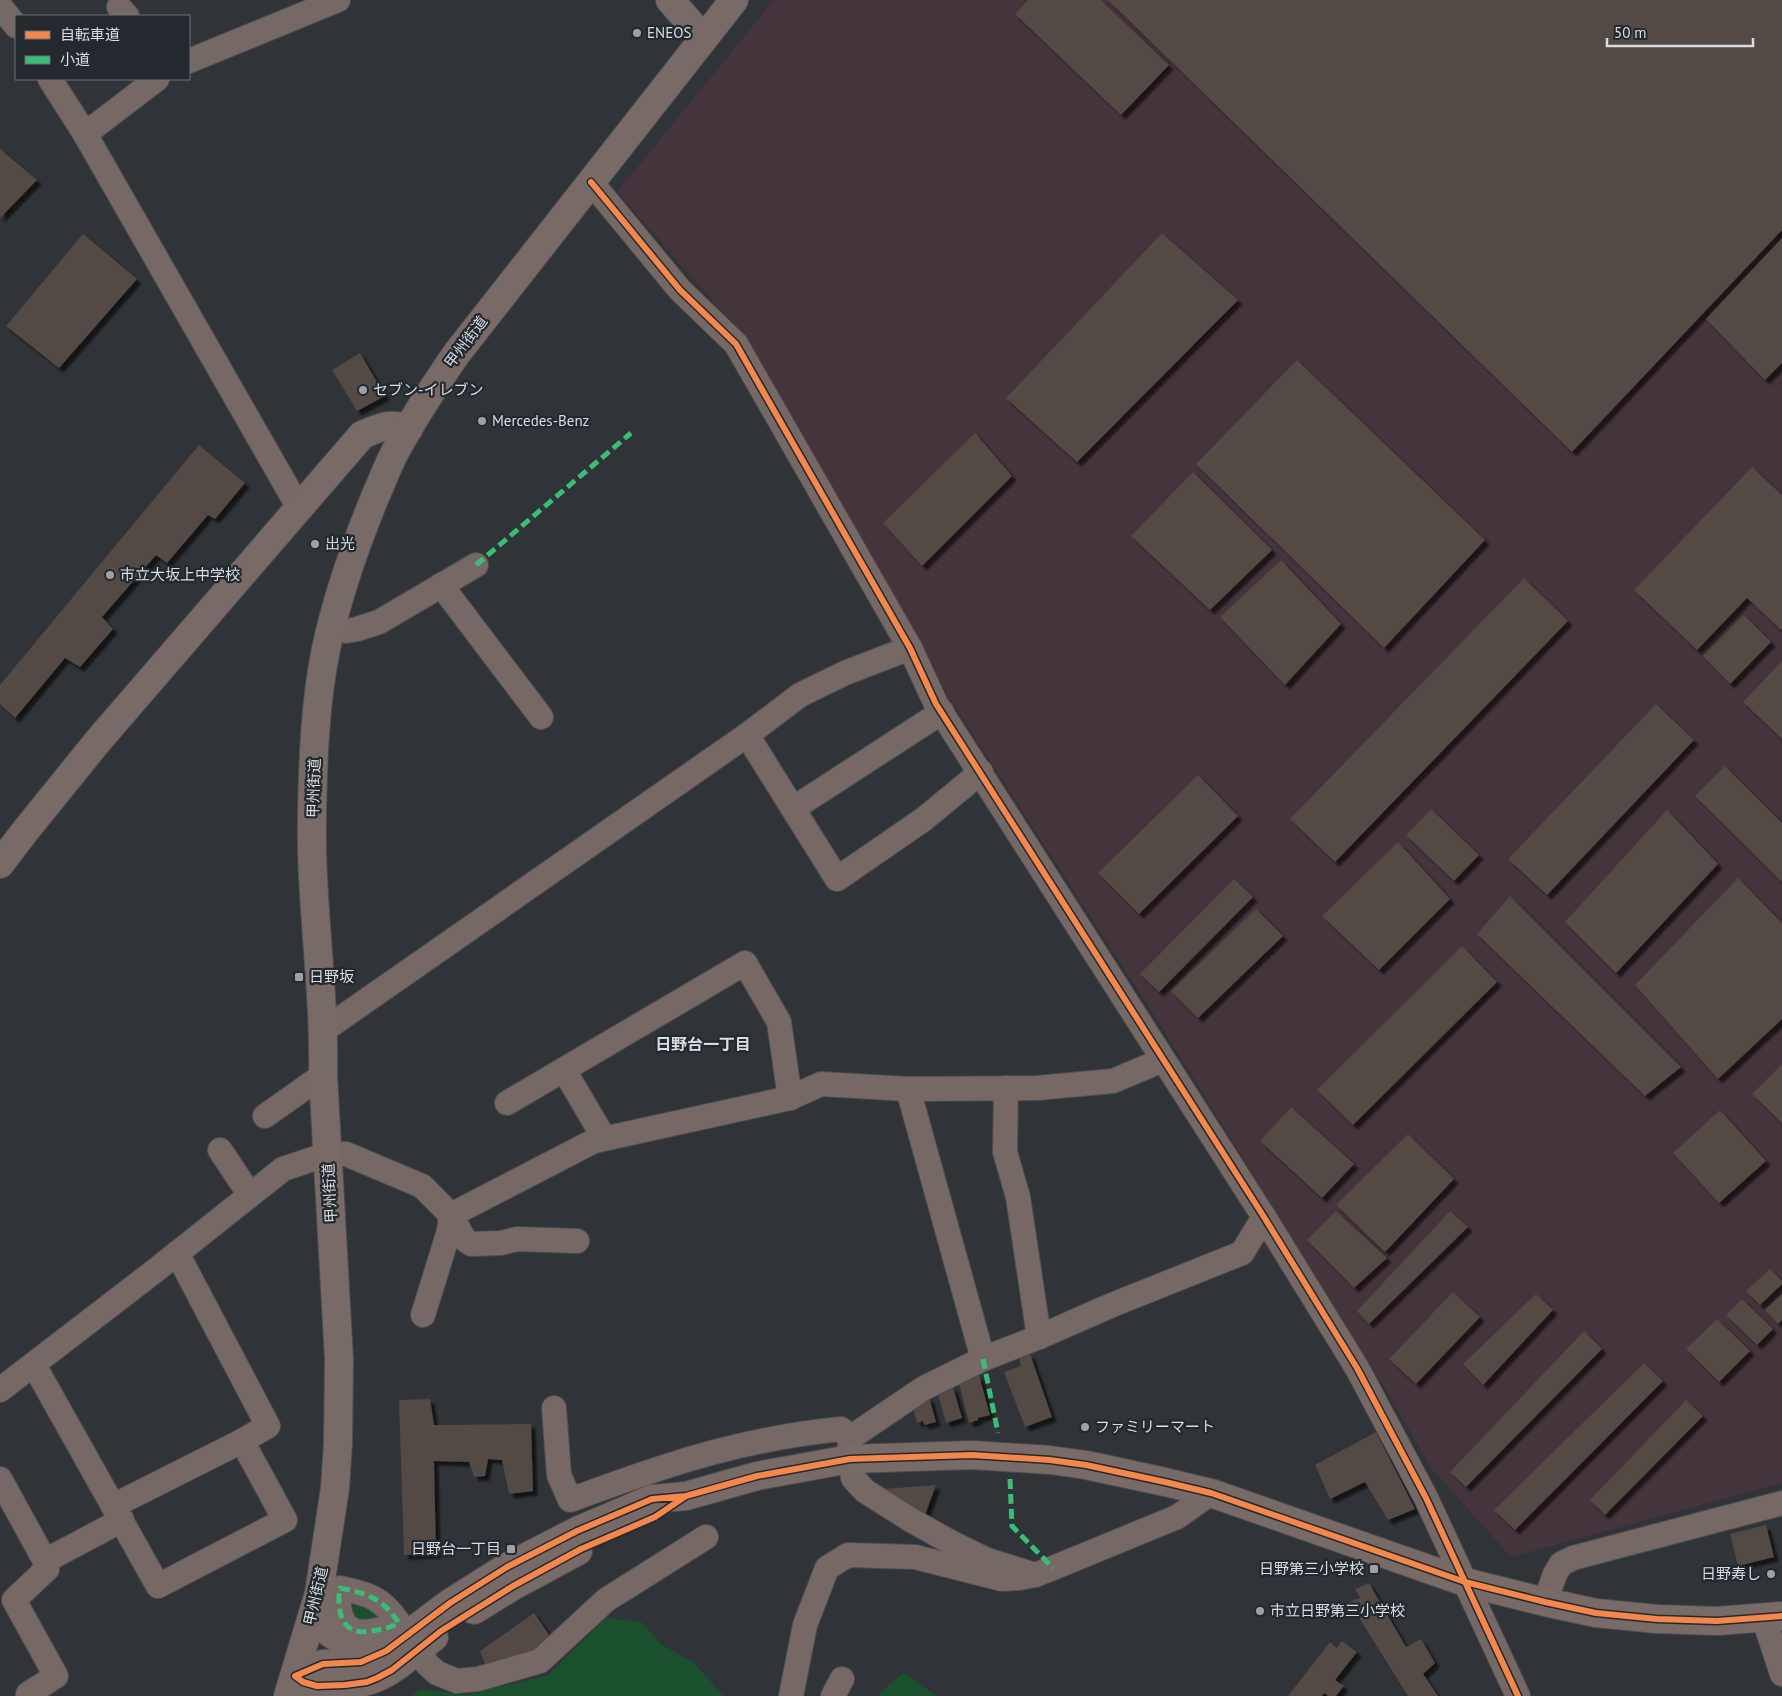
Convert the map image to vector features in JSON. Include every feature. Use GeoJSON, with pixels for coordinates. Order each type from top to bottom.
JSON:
{"type":"FeatureCollection","features":[{"type":"Feature","properties":{"kind":"street"},"geometry":{"type":"LineString","coordinates":[[190,61],[338,0]]}},
{"type":"Feature","properties":{"kind":"street"},"geometry":{"type":"LineString","coordinates":[[670,0],[704,38]]}},
{"type":"Feature","properties":{"kind":"street","name":"甲州街道"},"geometry":{"type":"LineString","coordinates":[[292,1686],[319,1593],[335,1488],[340,1401],[323,1076],[324,1030],[314,882],[312,815],[320,699],[326,649],[342,587],[361,530],[394,454],[419,409],[457,353],[734,0]]}},
{"type":"Feature","properties":{"kind":"street"},"geometry":{"type":"LineString","coordinates":[[0,6],[15,25]]}},
{"type":"Feature","properties":{"kind":"street"},"geometry":{"type":"LineString","coordinates":[[51,80],[85,134],[299,508]]}},
{"type":"Feature","properties":{"kind":"street"},"geometry":{"type":"LineString","coordinates":[[85,134],[156,80]]}},
{"type":"Feature","properties":{"kind":"street"},"geometry":{"type":"LineString","coordinates":[[591,182],[680,290],[736,344],[910,648],[942,712],[1264,1217],[1357,1368],[1426,1498],[1518,1696]]}},
{"type":"Feature","properties":{"kind":"street"},"geometry":{"type":"LineString","coordinates":[[5,847],[98,742],[362,435],[381,426],[396,425],[409,428]]}},
{"type":"Feature","properties":{"kind":"street"},"geometry":{"type":"LineString","coordinates":[[332,627],[346,631],[379,622],[476,565]]}},
{"type":"Feature","properties":{"kind":"street"},"geometry":{"type":"LineString","coordinates":[[442,585],[541,717]]}},
{"type":"Feature","properties":{"kind":"street"},"geometry":{"type":"LineString","coordinates":[[324,1030],[747,735],[800,695],[845,672],[910,648]]}},
{"type":"Feature","properties":{"kind":"street"},"geometry":{"type":"LineString","coordinates":[[794,808],[942,712]]}},
{"type":"Feature","properties":{"kind":"street"},"geometry":{"type":"LineString","coordinates":[[747,735],[837,879],[924,819],[981,772]]}},
{"type":"Feature","properties":{"kind":"street"},"geometry":{"type":"LineString","coordinates":[[507,1103],[745,963],[779,1022],[790,1098]]}},
{"type":"Feature","properties":{"kind":"street"},"geometry":{"type":"LineString","coordinates":[[451,1215],[594,1141],[790,1098],[821,1084],[908,1089],[1037,1088],[1113,1081],[1163,1060]]}},
{"type":"Feature","properties":{"kind":"street"},"geometry":{"type":"LineString","coordinates":[[564,1070],[604,1138]]}},
{"type":"Feature","properties":{"kind":"street"},"geometry":{"type":"LineString","coordinates":[[265,1116],[323,1076]]}},
{"type":"Feature","properties":{"kind":"street"},"geometry":{"type":"LineString","coordinates":[[1006,1088],[1005,1152],[1018,1197],[1039,1337]]}},
{"type":"Feature","properties":{"kind":"street"},"geometry":{"type":"LineString","coordinates":[[908,1089],[983,1359]]}},
{"type":"Feature","properties":{"kind":"street"},"geometry":{"type":"LineString","coordinates":[[220,1150],[250,1195]]}},
{"type":"Feature","properties":{"kind":"street"},"geometry":{"type":"LineString","coordinates":[[0,1390],[283,1169],[328,1154],[346,1154],[422,1186],[451,1215],[464,1239],[471,1244],[501,1243],[517,1239],[577,1241]]}},
{"type":"Feature","properties":{"kind":"street"},"geometry":{"type":"LineString","coordinates":[[423,1315],[449,1231],[451,1215]]}},
{"type":"Feature","properties":{"kind":"street"},"geometry":{"type":"LineString","coordinates":[[850,1449],[924,1388],[983,1359],[1242,1253],[1264,1217]]}},
{"type":"Feature","properties":{"kind":"street"},"geometry":{"type":"LineString","coordinates":[[45,1561],[118,1513],[268,1426],[177,1253]]}},
{"type":"Feature","properties":{"kind":"street"},"geometry":{"type":"LineString","coordinates":[[34,1365],[158,1586],[285,1520],[242,1440]]}},
{"type":"Feature","properties":{"kind":"street"},"geometry":{"type":"LineString","coordinates":[[554,1408],[559,1475],[570,1500],[662,1467],[749,1444],[841,1429],[850,1449],[852,1478],[865,1491],[952,1543],[987,1560],[1035,1575]]}},
{"type":"Feature","properties":{"kind":"street"},"geometry":{"type":"LineString","coordinates":[[292,1686],[323,1664],[361,1662],[386,1651],[450,1603],[507,1567],[577,1531],[652,1498],[686,1496],[850,1449],[1050,1460],[1120,1472],[1211,1494],[1465,1582],[1596,1613],[1657,1619],[1717,1621],[1773,1618],[1782,1674]]}},
{"type":"Feature","properties":{"kind":"street"},"geometry":{"type":"LineString","coordinates":[[0,1479],[45,1561],[46,1570],[14,1600],[56,1676],[28,1694],[29,1696]]}},
{"type":"Feature","properties":{"kind":"street"},"geometry":{"type":"LineString","coordinates":[[791,1696],[805,1625],[827,1568],[848,1555],[915,1557],[1002,1579],[1019,1578],[1035,1575],[1177,1517],[1211,1494]]}},
{"type":"Feature","properties":{"kind":"street"},"geometry":{"type":"LineString","coordinates":[[1545,1602],[1555,1574],[1561,1564],[1574,1558],[1782,1503]]}},
{"type":"Feature","properties":{"kind":"street"},"geometry":{"type":"LineString","coordinates":[[407,1636],[428,1665],[437,1672],[458,1682],[478,1679],[540,1661],[606,1600],[706,1537]]}},
{"type":"Feature","properties":{"kind":"street"},"geometry":{"type":"LineString","coordinates":[[319,1593],[323,1616],[330,1633],[347,1644],[365,1648],[384,1645],[407,1636]]}},
{"type":"Feature","properties":{"kind":"shaded area"},"geometry":{"type":"Polygon","coordinates":[[[774,0],[1782,0],[1782,1483],[1511,1557],[1431,1468],[1388,1393],[1168,1037],[948,696],[746,339],[617,192],[774,0]]]}},
{"type":"Feature","properties":{"kind":"green space"},"geometry":{"type":"Polygon","coordinates":[[[346,1596],[389,1618],[350,1622],[346,1596]]]}},
{"type":"Feature","properties":{"kind":"green space"},"geometry":{"type":"Polygon","coordinates":[[[606,1618],[641,1622],[662,1645],[693,1662],[724,1696],[412,1696],[420,1689],[466,1695],[548,1675],[606,1618]]]}},
{"type":"Feature","properties":{"kind":"green space"},"geometry":{"type":"Polygon","coordinates":[[[904,1672],[936,1696],[878,1696],[904,1672]]]}},
{"type":"Feature","properties":{"kind":"building"},"geometry":{"type":"Polygon","coordinates":[[[1028,0],[1101,0],[1169,65],[1121,115],[1015,14],[1028,0]]]}},
{"type":"Feature","properties":{"kind":"building"},"geometry":{"type":"Polygon","coordinates":[[[1108,0],[1782,0],[1782,230],[1572,452],[1108,0]]]}},
{"type":"Feature","properties":{"kind":"building"},"geometry":{"type":"Polygon","coordinates":[[[0,149],[37,180],[0,218],[0,149]]]}},
{"type":"Feature","properties":{"kind":"building"},"geometry":{"type":"Polygon","coordinates":[[[1162,233],[1238,300],[1077,462],[1006,398],[1162,233]]]}},
{"type":"Feature","properties":{"kind":"building"},"geometry":{"type":"Polygon","coordinates":[[[83,234],[137,279],[59,368],[6,326],[83,234]]]}},
{"type":"Feature","properties":{"kind":"building"},"geometry":{"type":"Polygon","coordinates":[[[1782,238],[1782,363],[1765,380],[1706,319],[1782,238]]]}},
{"type":"Feature","properties":{"kind":"building"},"geometry":{"type":"Polygon","coordinates":[[[360,353],[385,396],[357,411],[332,370],[360,353]]]}},
{"type":"Feature","properties":{"kind":"building"},"geometry":{"type":"Polygon","coordinates":[[[1297,360],[1485,540],[1384,648],[1196,464],[1297,360]]]}},
{"type":"Feature","properties":{"kind":"building"},"geometry":{"type":"Polygon","coordinates":[[[975,433],[1012,476],[922,566],[883,523],[975,433]]]}},
{"type":"Feature","properties":{"kind":"building"},"geometry":{"type":"Polygon","coordinates":[[[199,445],[245,483],[215,519],[208,515],[167,563],[156,555],[102,617],[113,629],[80,667],[65,658],[15,718],[0,704],[0,685],[199,445]]]}},
{"type":"Feature","properties":{"kind":"building"},"geometry":{"type":"Polygon","coordinates":[[[1752,467],[1782,495],[1782,629],[1747,598],[1697,650],[1634,590],[1752,467]]]}},
{"type":"Feature","properties":{"kind":"building"},"geometry":{"type":"Polygon","coordinates":[[[1193,472],[1272,550],[1210,610],[1131,536],[1193,472]]]}},
{"type":"Feature","properties":{"kind":"building"},"geometry":{"type":"Polygon","coordinates":[[[1281,560],[1341,624],[1285,685],[1220,617],[1281,560]]]}},
{"type":"Feature","properties":{"kind":"building"},"geometry":{"type":"Polygon","coordinates":[[[1524,578],[1568,621],[1335,862],[1290,819],[1524,578]]]}},
{"type":"Feature","properties":{"kind":"building"},"geometry":{"type":"Polygon","coordinates":[[[1744,615],[1771,642],[1730,684],[1703,656],[1744,615]]]}},
{"type":"Feature","properties":{"kind":"building"},"geometry":{"type":"Polygon","coordinates":[[[1782,661],[1782,739],[1743,702],[1782,661]]]}},
{"type":"Feature","properties":{"kind":"building"},"geometry":{"type":"Polygon","coordinates":[[[1656,704],[1694,740],[1547,895],[1508,859],[1656,704]]]}},
{"type":"Feature","properties":{"kind":"building"},"geometry":{"type":"Polygon","coordinates":[[[1725,766],[1782,823],[1782,882],[1695,796],[1725,766]]]}},
{"type":"Feature","properties":{"kind":"building"},"geometry":{"type":"Polygon","coordinates":[[[1198,775],[1238,816],[1139,914],[1098,873],[1198,775]]]}},
{"type":"Feature","properties":{"kind":"building"},"geometry":{"type":"Polygon","coordinates":[[[1431,809],[1479,855],[1454,881],[1406,835],[1431,809]]]}},
{"type":"Feature","properties":{"kind":"building"},"geometry":{"type":"Polygon","coordinates":[[[1667,810],[1718,864],[1616,973],[1565,922],[1667,810]]]}},
{"type":"Feature","properties":{"kind":"building"},"geometry":{"type":"Polygon","coordinates":[[[1398,842],[1450,899],[1379,970],[1322,916],[1398,842]]]}},
{"type":"Feature","properties":{"kind":"building"},"geometry":{"type":"Polygon","coordinates":[[[1738,878],[1782,923],[1782,1019],[1718,1079],[1635,985],[1738,878]]]}},
{"type":"Feature","properties":{"kind":"building"},"geometry":{"type":"Polygon","coordinates":[[[1234,879],[1253,897],[1159,992],[1140,974],[1234,879]]]}},
{"type":"Feature","properties":{"kind":"building"},"geometry":{"type":"Polygon","coordinates":[[[1510,896],[1681,1067],[1645,1096],[1477,934],[1510,896]]]}},
{"type":"Feature","properties":{"kind":"building"},"geometry":{"type":"Polygon","coordinates":[[[1256,909],[1283,936],[1198,1018],[1171,991],[1256,909]]]}},
{"type":"Feature","properties":{"kind":"building"},"geometry":{"type":"Polygon","coordinates":[[[1462,946],[1497,982],[1353,1125],[1317,1090],[1462,946]]]}},
{"type":"Feature","properties":{"kind":"building"},"geometry":{"type":"Polygon","coordinates":[[[1782,1064],[1782,1123],[1752,1094],[1782,1064]]]}},
{"type":"Feature","properties":{"kind":"building"},"geometry":{"type":"Polygon","coordinates":[[[1291,1107],[1354,1164],[1322,1198],[1260,1141],[1291,1107]]]}},
{"type":"Feature","properties":{"kind":"building"},"geometry":{"type":"Polygon","coordinates":[[[1720,1110],[1766,1161],[1719,1203],[1673,1153],[1720,1110]]]}},
{"type":"Feature","properties":{"kind":"building"},"geometry":{"type":"Polygon","coordinates":[[[1408,1134],[1454,1179],[1385,1252],[1336,1205],[1408,1134]]]}},
{"type":"Feature","properties":{"kind":"building"},"geometry":{"type":"Polygon","coordinates":[[[1336,1211],[1387,1258],[1354,1288],[1307,1240],[1336,1211]]]}},
{"type":"Feature","properties":{"kind":"building"},"geometry":{"type":"Polygon","coordinates":[[[1450,1211],[1468,1227],[1369,1324],[1357,1311],[1450,1211]]]}},
{"type":"Feature","properties":{"kind":"building"},"geometry":{"type":"Polygon","coordinates":[[[1770,1269],[1782,1281],[1782,1284],[1760,1305],[1746,1291],[1770,1269]]]}},
{"type":"Feature","properties":{"kind":"building"},"geometry":{"type":"Polygon","coordinates":[[[1453,1292],[1480,1317],[1416,1384],[1389,1359],[1453,1292]]]}},
{"type":"Feature","properties":{"kind":"building"},"geometry":{"type":"Polygon","coordinates":[[[1536,1294],[1553,1310],[1483,1385],[1463,1364],[1536,1294]]]}},
{"type":"Feature","properties":{"kind":"building"},"geometry":{"type":"Polygon","coordinates":[[[1782,1294],[1782,1320],[1778,1324],[1765,1310],[1782,1294]]]}},
{"type":"Feature","properties":{"kind":"building"},"geometry":{"type":"Polygon","coordinates":[[[1742,1299],[1773,1329],[1757,1345],[1726,1315],[1742,1299]]]}},
{"type":"Feature","properties":{"kind":"building"},"geometry":{"type":"Polygon","coordinates":[[[1717,1319],[1750,1351],[1719,1382],[1686,1349],[1717,1319]]]}},
{"type":"Feature","properties":{"kind":"building"},"geometry":{"type":"Polygon","coordinates":[[[1584,1331],[1602,1349],[1466,1487],[1450,1472],[1584,1331]]]}},
{"type":"Feature","properties":{"kind":"building"},"geometry":{"type":"Polygon","coordinates":[[[1030,1354],[1052,1417],[1025,1427],[1004,1372],[1021,1366],[1019,1358],[1030,1354]]]}},
{"type":"Feature","properties":{"kind":"building"},"geometry":{"type":"Polygon","coordinates":[[[1644,1363],[1663,1381],[1515,1530],[1494,1510],[1644,1363]]]}},
{"type":"Feature","properties":{"kind":"building"},"geometry":{"type":"Polygon","coordinates":[[[979,1375],[990,1415],[969,1423],[958,1380],[979,1375]]]}},
{"type":"Feature","properties":{"kind":"building"},"geometry":{"type":"Polygon","coordinates":[[[953,1387],[962,1418],[946,1423],[937,1391],[953,1387]]]}},
{"type":"Feature","properties":{"kind":"building"},"geometry":{"type":"Polygon","coordinates":[[[929,1397],[936,1422],[924,1425],[923,1421],[917,1423],[913,1407],[922,1405],[920,1400],[929,1397]]]}},
{"type":"Feature","properties":{"kind":"building"},"geometry":{"type":"Polygon","coordinates":[[[430,1399],[434,1425],[531,1424],[533,1491],[509,1494],[502,1460],[488,1459],[485,1476],[474,1477],[469,1462],[434,1461],[436,1554],[404,1555],[399,1400],[430,1399]]]}},
{"type":"Feature","properties":{"kind":"building"},"geometry":{"type":"Polygon","coordinates":[[[1686,1400],[1703,1416],[1605,1515],[1590,1500],[1686,1400]]]}},
{"type":"Feature","properties":{"kind":"building"},"geometry":{"type":"Polygon","coordinates":[[[1376,1432],[1415,1509],[1388,1520],[1365,1482],[1330,1499],[1315,1465],[1376,1432]]]}},
{"type":"Feature","properties":{"kind":"building"},"geometry":{"type":"Polygon","coordinates":[[[936,1485],[925,1515],[883,1489],[936,1485]]]}},
{"type":"Feature","properties":{"kind":"building"},"geometry":{"type":"Polygon","coordinates":[[[1766,1525],[1774,1557],[1738,1566],[1730,1534],[1766,1525]]]}},
{"type":"Feature","properties":{"kind":"building"},"geometry":{"type":"Polygon","coordinates":[[[1369,1583],[1406,1647],[1421,1639],[1435,1663],[1423,1674],[1438,1696],[1408,1696],[1349,1602],[1360,1598],[1355,1589],[1369,1583]]]}},
{"type":"Feature","properties":{"kind":"building"},"geometry":{"type":"Polygon","coordinates":[[[534,1613],[550,1636],[534,1652],[529,1651],[515,1660],[485,1664],[480,1651],[534,1613]]]}},
{"type":"Feature","properties":{"kind":"building"},"geometry":{"type":"Polygon","coordinates":[[[1342,1641],[1357,1652],[1335,1680],[1344,1686],[1336,1696],[1328,1696],[1324,1693],[1322,1696],[1288,1696],[1330,1642],[1337,1648],[1342,1641]]]}},
{"type":"Feature","properties":{"kind":"marked path"},"geometry":{"type":"LineString","coordinates":[[476,565],[631,433]]}},
{"type":"Feature","properties":{"kind":"marked path"},"geometry":{"type":"LineString","coordinates":[[983,1359],[998,1433]]}},
{"type":"Feature","properties":{"kind":"marked path"},"geometry":{"type":"LineString","coordinates":[[1010,1479],[1012,1526],[1053,1568]]}},
{"type":"Feature","properties":{"kind":"marked path"},"geometry":{"type":"LineString","coordinates":[[340,1588],[359,1592],[374,1598],[387,1608],[399,1623],[394,1626],[367,1632],[351,1629],[343,1620],[339,1607],[340,1588]]}},
{"type":"Feature","properties":{"kind":"cycle path"},"geometry":{"type":"LineString","coordinates":[[591,182],[680,290],[736,344],[910,648],[936,704],[1264,1217],[1357,1368],[1426,1498],[1518,1696]]}},
{"type":"Feature","properties":{"kind":"cycle path"},"geometry":{"type":"LineString","coordinates":[[686,1496],[655,1517],[581,1549],[513,1586],[441,1631],[392,1670],[377,1678],[367,1682],[345,1685],[317,1686],[303,1682],[295,1676],[323,1664],[361,1662],[386,1651],[450,1603],[507,1567],[577,1531],[652,1499],[686,1496],[757,1476],[850,1459],[972,1455],[1050,1460],[1086,1465],[1211,1493],[1465,1582],[1545,1602],[1596,1613],[1657,1619],[1717,1621],[1782,1616]]}},
{"type":"Feature","properties":{"kind":"place","name":"ENEOS"},"geometry":{"type":"Point","coordinates":[637,33]}},
{"type":"Feature","properties":{"kind":"place","name":"セブン-イレブン"},"geometry":{"type":"Point","coordinates":[363,390]}},
{"type":"Feature","properties":{"kind":"place","name":"Mercedes-Benz"},"geometry":{"type":"Point","coordinates":[482,421]}},
{"type":"Feature","properties":{"kind":"place","name":"出光"},"geometry":{"type":"Point","coordinates":[315,544]}},
{"type":"Feature","properties":{"kind":"place","name":"市立大坂上中学校"},"geometry":{"type":"Point","coordinates":[110,575]}},
{"type":"Feature","properties":{"kind":"place","name":"日野坂"},"geometry":{"type":"Point","coordinates":[299,977]}},
{"type":"Feature","properties":{"kind":"place","name":"ファミリーマート"},"geometry":{"type":"Point","coordinates":[1085,1427]}},
{"type":"Feature","properties":{"kind":"place","name":"日野台一丁目"},"geometry":{"type":"Point","coordinates":[511,1549]}},
{"type":"Feature","properties":{"kind":"place","name":"日野第三小学校"},"geometry":{"type":"Point","coordinates":[1374,1569]}},
{"type":"Feature","properties":{"kind":"place","name":"日野寿し"},"geometry":{"type":"Point","coordinates":[1771,1574]}},
{"type":"Feature","properties":{"kind":"place","name":"市立日野第三小学校"},"geometry":{"type":"Point","coordinates":[1260,1611]}},
{"type":"Feature","properties":{"kind":"district","name":"日野台一丁目"},"geometry":{"type":"Point","coordinates":[703,1044]}}]}
